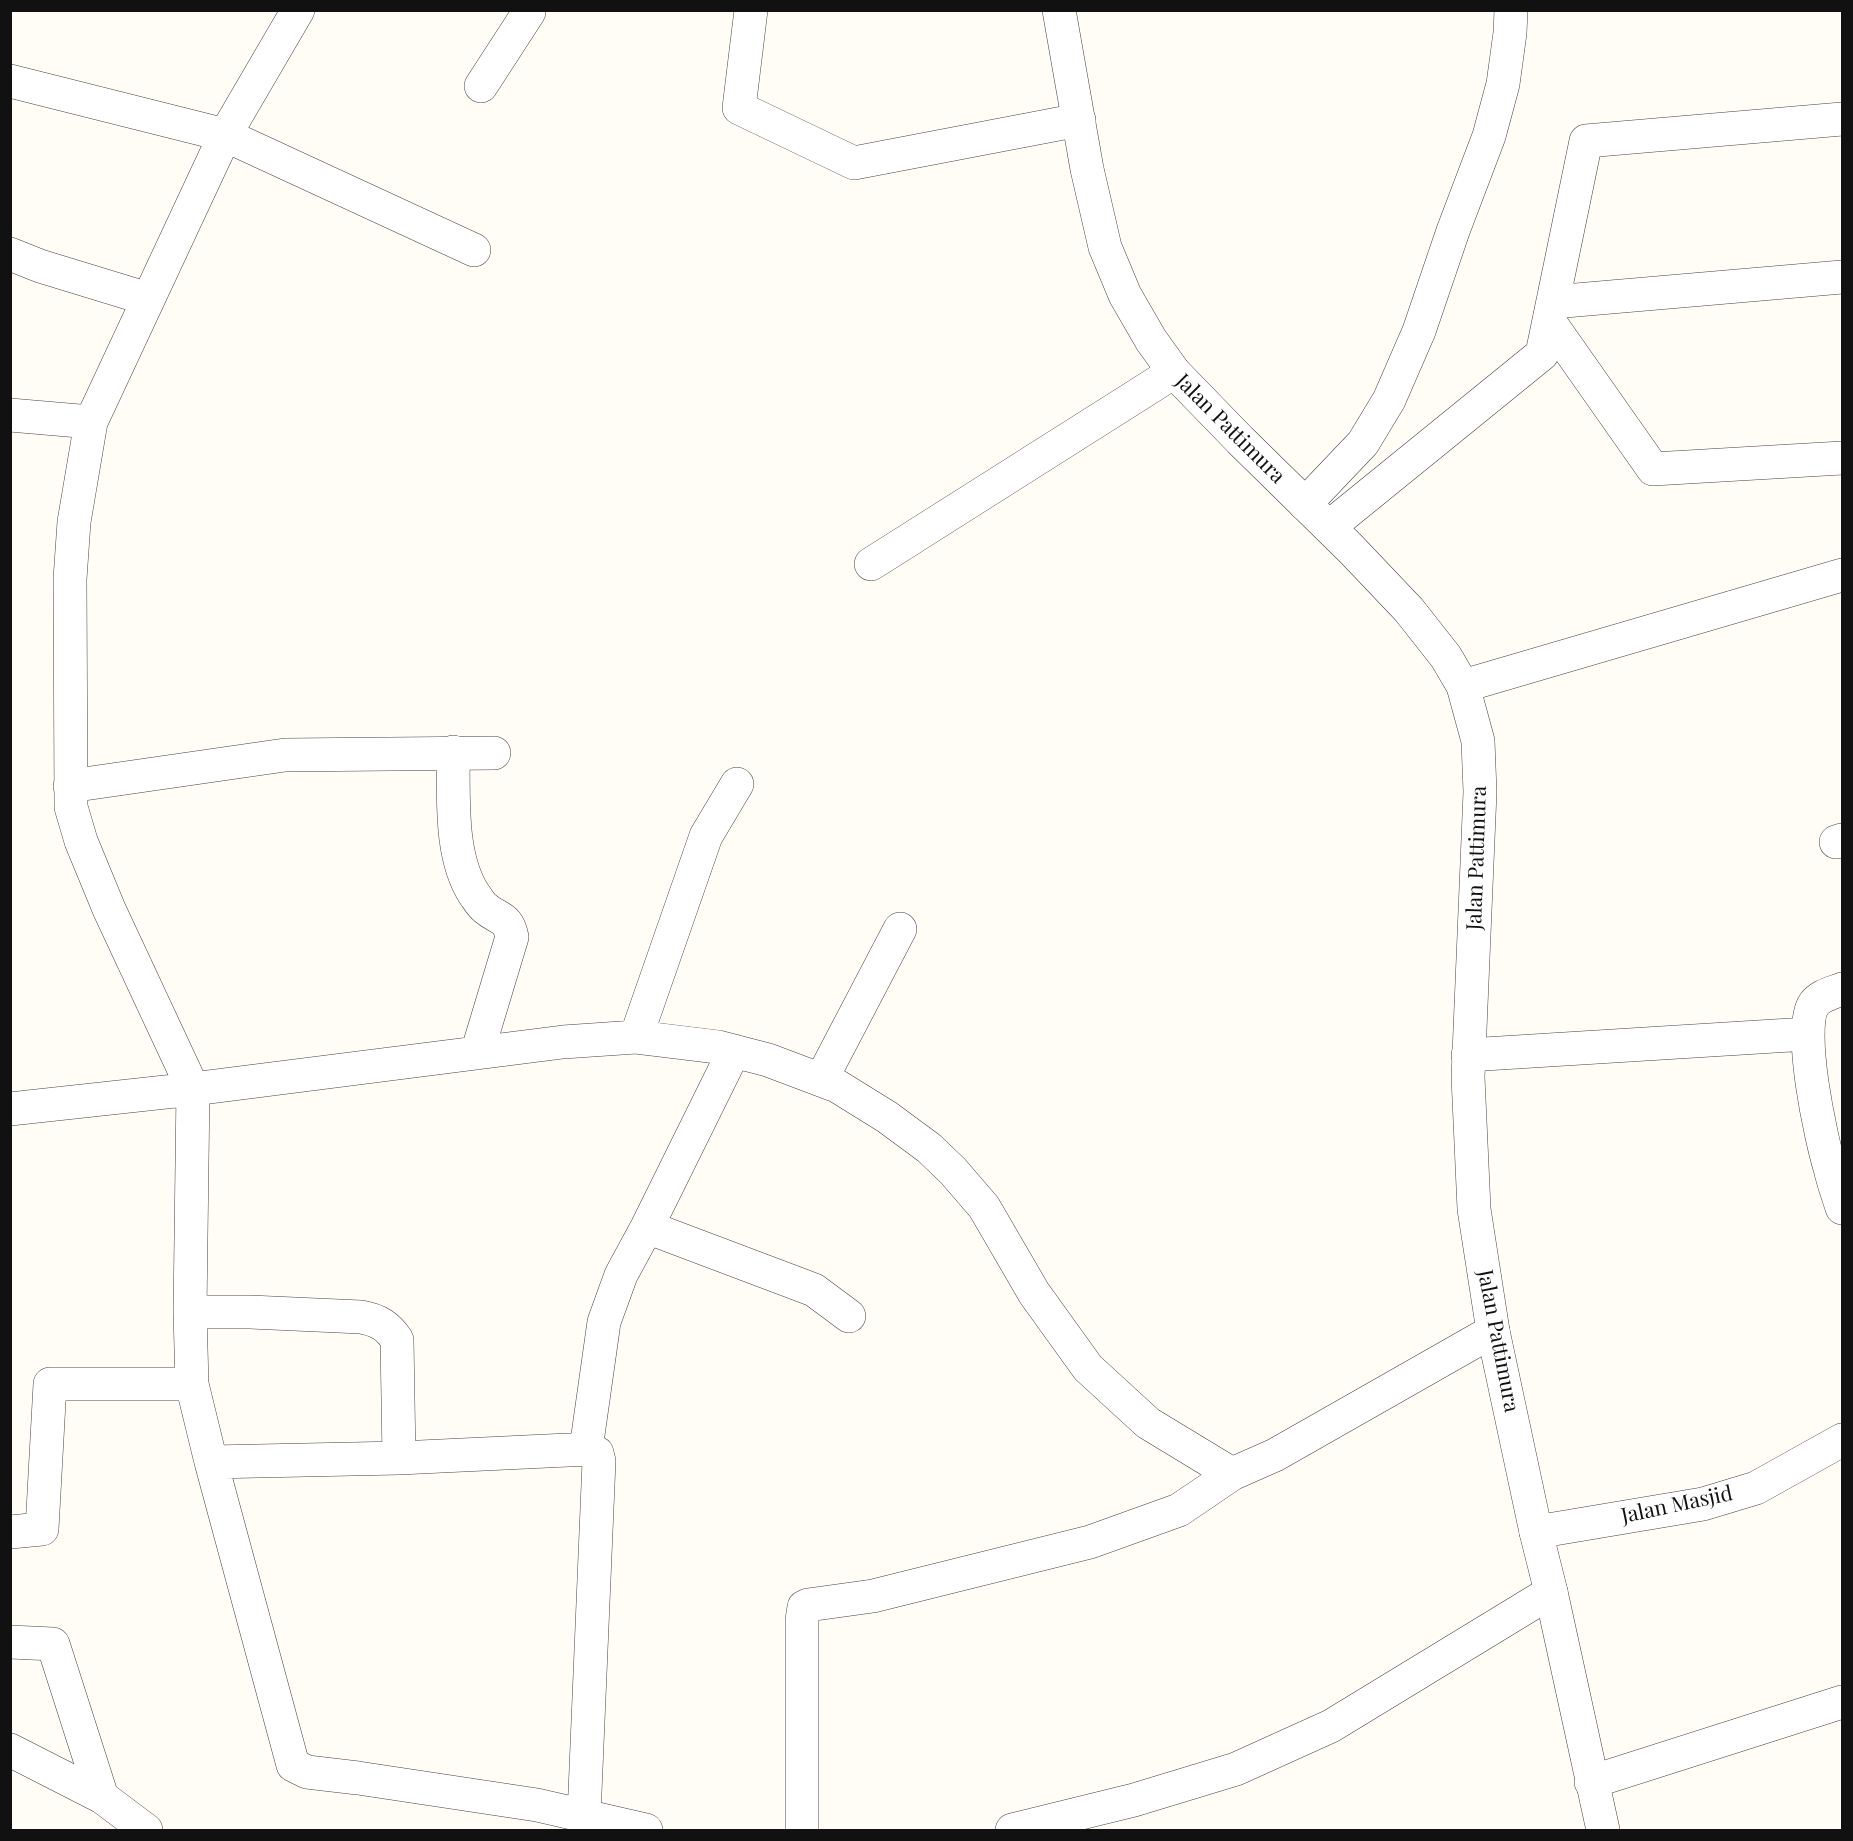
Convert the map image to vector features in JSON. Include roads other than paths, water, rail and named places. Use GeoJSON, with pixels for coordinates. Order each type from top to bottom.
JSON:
{"type":"FeatureCollection","features":[{"type":"Feature","properties":{"kind":"street"},"geometry":{"type":"LineString","coordinates":[[298,10],[225,135],[91,422],[74,522],[70,579],[71,807],[81,841],[109,909],[193,1089],[190,1312],[192,1384],[291,1760],[295,1767],[307,1772],[537,1805],[646,1830]]}},
{"type":"Feature","properties":{"kind":"street"},"geometry":{"type":"LineString","coordinates":[[481,86],[529,12],[527,10]]}},
{"type":"Feature","properties":{"kind":"street"},"geometry":{"type":"LineString","coordinates":[[751,10],[739,108],[854,163],[1079,120]]}},
{"type":"Feature","properties":{"kind":"street","name":"Jalan Pattimura"},"geometry":{"type":"LineString","coordinates":[[1059,10],[1087,169],[1105,247],[1125,295],[1151,340],[1174,372],[1409,610],[1446,657],[1463,686],[1478,741],[1480,792],[1468,1055],[1474,1209],[1493,1330],[1603,1830]]}},
{"type":"Feature","properties":{"kind":"street"},"geometry":{"type":"LineString","coordinates":[[1305,504],[1363,443],[1389,400],[1419,332],[1453,231],[1489,136],[1503,84],[1511,10]]}},
{"type":"Feature","properties":{"kind":"street"},"geometry":{"type":"LineString","coordinates":[[10,81],[225,135],[474,250]]}},
{"type":"Feature","properties":{"kind":"street"},"geometry":{"type":"LineString","coordinates":[[1329,527],[1542,354],[1586,141],[1842,119]]}},
{"type":"Feature","properties":{"kind":"street"},"geometry":{"type":"LineString","coordinates":[[10,254],[40,266],[148,299]]}},
{"type":"Feature","properties":{"kind":"street"},"geometry":{"type":"LineString","coordinates":[[1551,311],[1842,277]]}},
{"type":"Feature","properties":{"kind":"street"},"geometry":{"type":"LineString","coordinates":[[1551,311],[1653,469],[1842,458]]}},
{"type":"Feature","properties":{"kind":"street"},"geometry":{"type":"LineString","coordinates":[[871,564],[1174,372]]}},
{"type":"Feature","properties":{"kind":"street"},"geometry":{"type":"LineString","coordinates":[[10,415],[91,422]]}},
{"type":"Feature","properties":{"kind":"street"},"geometry":{"type":"LineString","coordinates":[[1463,686],[1842,575]]}},
{"type":"Feature","properties":{"kind":"street"},"geometry":{"type":"LineString","coordinates":[[453,752],[454,813],[460,860],[473,892],[485,908],[510,925],[512,937],[477,1053]]}},
{"type":"Feature","properties":{"kind":"street"},"geometry":{"type":"LineString","coordinates":[[70,786],[285,755],[494,753]]}},
{"type":"Feature","properties":{"kind":"street"},"geometry":{"type":"LineString","coordinates":[[636,1037],[706,836],[737,784]]}},
{"type":"Feature","properties":{"kind":"street"},"geometry":{"type":"LineString","coordinates":[[821,1080],[900,929]]}},
{"type":"Feature","properties":{"kind":"street"},"geometry":{"type":"LineString","coordinates":[[1842,989],[1828,994],[1813,1006],[1807,1034],[1820,1127],[1842,1208]]}},
{"type":"Feature","properties":{"kind":"street"},"geometry":{"type":"LineString","coordinates":[[1468,1055],[1807,1034]]}},
{"type":"Feature","properties":{"kind":"street"},"geometry":{"type":"LineString","coordinates":[[12,1101],[193,1089],[563,1042],[636,1037],[718,1047],[768,1060],[837,1086],[929,1148],[953,1171],[984,1207],[1034,1293],[1088,1368],[1148,1423],[1232,1474]]}},
{"type":"Feature","properties":{"kind":"street"},"geometry":{"type":"LineString","coordinates":[[586,1449],[604,1322],[621,1275],[734,1051]]}},
{"type":"Feature","properties":{"kind":"street"},"geometry":{"type":"LineString","coordinates":[[647,1227],[814,1290],[849,1316]]}},
{"type":"Feature","properties":{"kind":"street"},"geometry":{"type":"LineString","coordinates":[[190,1312],[361,1317],[374,1319],[385,1325],[397,1340],[399,1458]]}},
{"type":"Feature","properties":{"kind":"street"},"geometry":{"type":"LineString","coordinates":[[802,1830],[802,1620],[804,1607],[873,1596],[1090,1542],[1179,1510],[1232,1474],[1275,1455],[1493,1330]]}},
{"type":"Feature","properties":{"kind":"street"},"geometry":{"type":"LineString","coordinates":[[10,1532],[42,1529],[50,1384],[192,1384]]}},
{"type":"Feature","properties":{"kind":"street","name":"Jalan Masjid"},"geometry":{"type":"LineString","coordinates":[[1536,1532],[1703,1504],[1756,1488],[1842,1440]]}},
{"type":"Feature","properties":{"kind":"street"},"geometry":{"type":"LineString","coordinates":[[211,1462],[399,1458],[586,1449],[595,1451],[599,1456],[599,1461],[584,1816]]}},
{"type":"Feature","properties":{"kind":"street"},"geometry":{"type":"LineString","coordinates":[[1012,1830],[1134,1800],[1236,1769],[1331,1726],[1551,1592]]}},
{"type":"Feature","properties":{"kind":"street"},"geometry":{"type":"LineString","coordinates":[[10,1642],[53,1644],[102,1797]]}},
{"type":"Feature","properties":{"kind":"street"},"geometry":{"type":"LineString","coordinates":[[1591,1782],[1842,1702]]}},
{"type":"Feature","properties":{"kind":"street"},"geometry":{"type":"LineString","coordinates":[[10,1750],[102,1797],[147,1830]]}}]}
